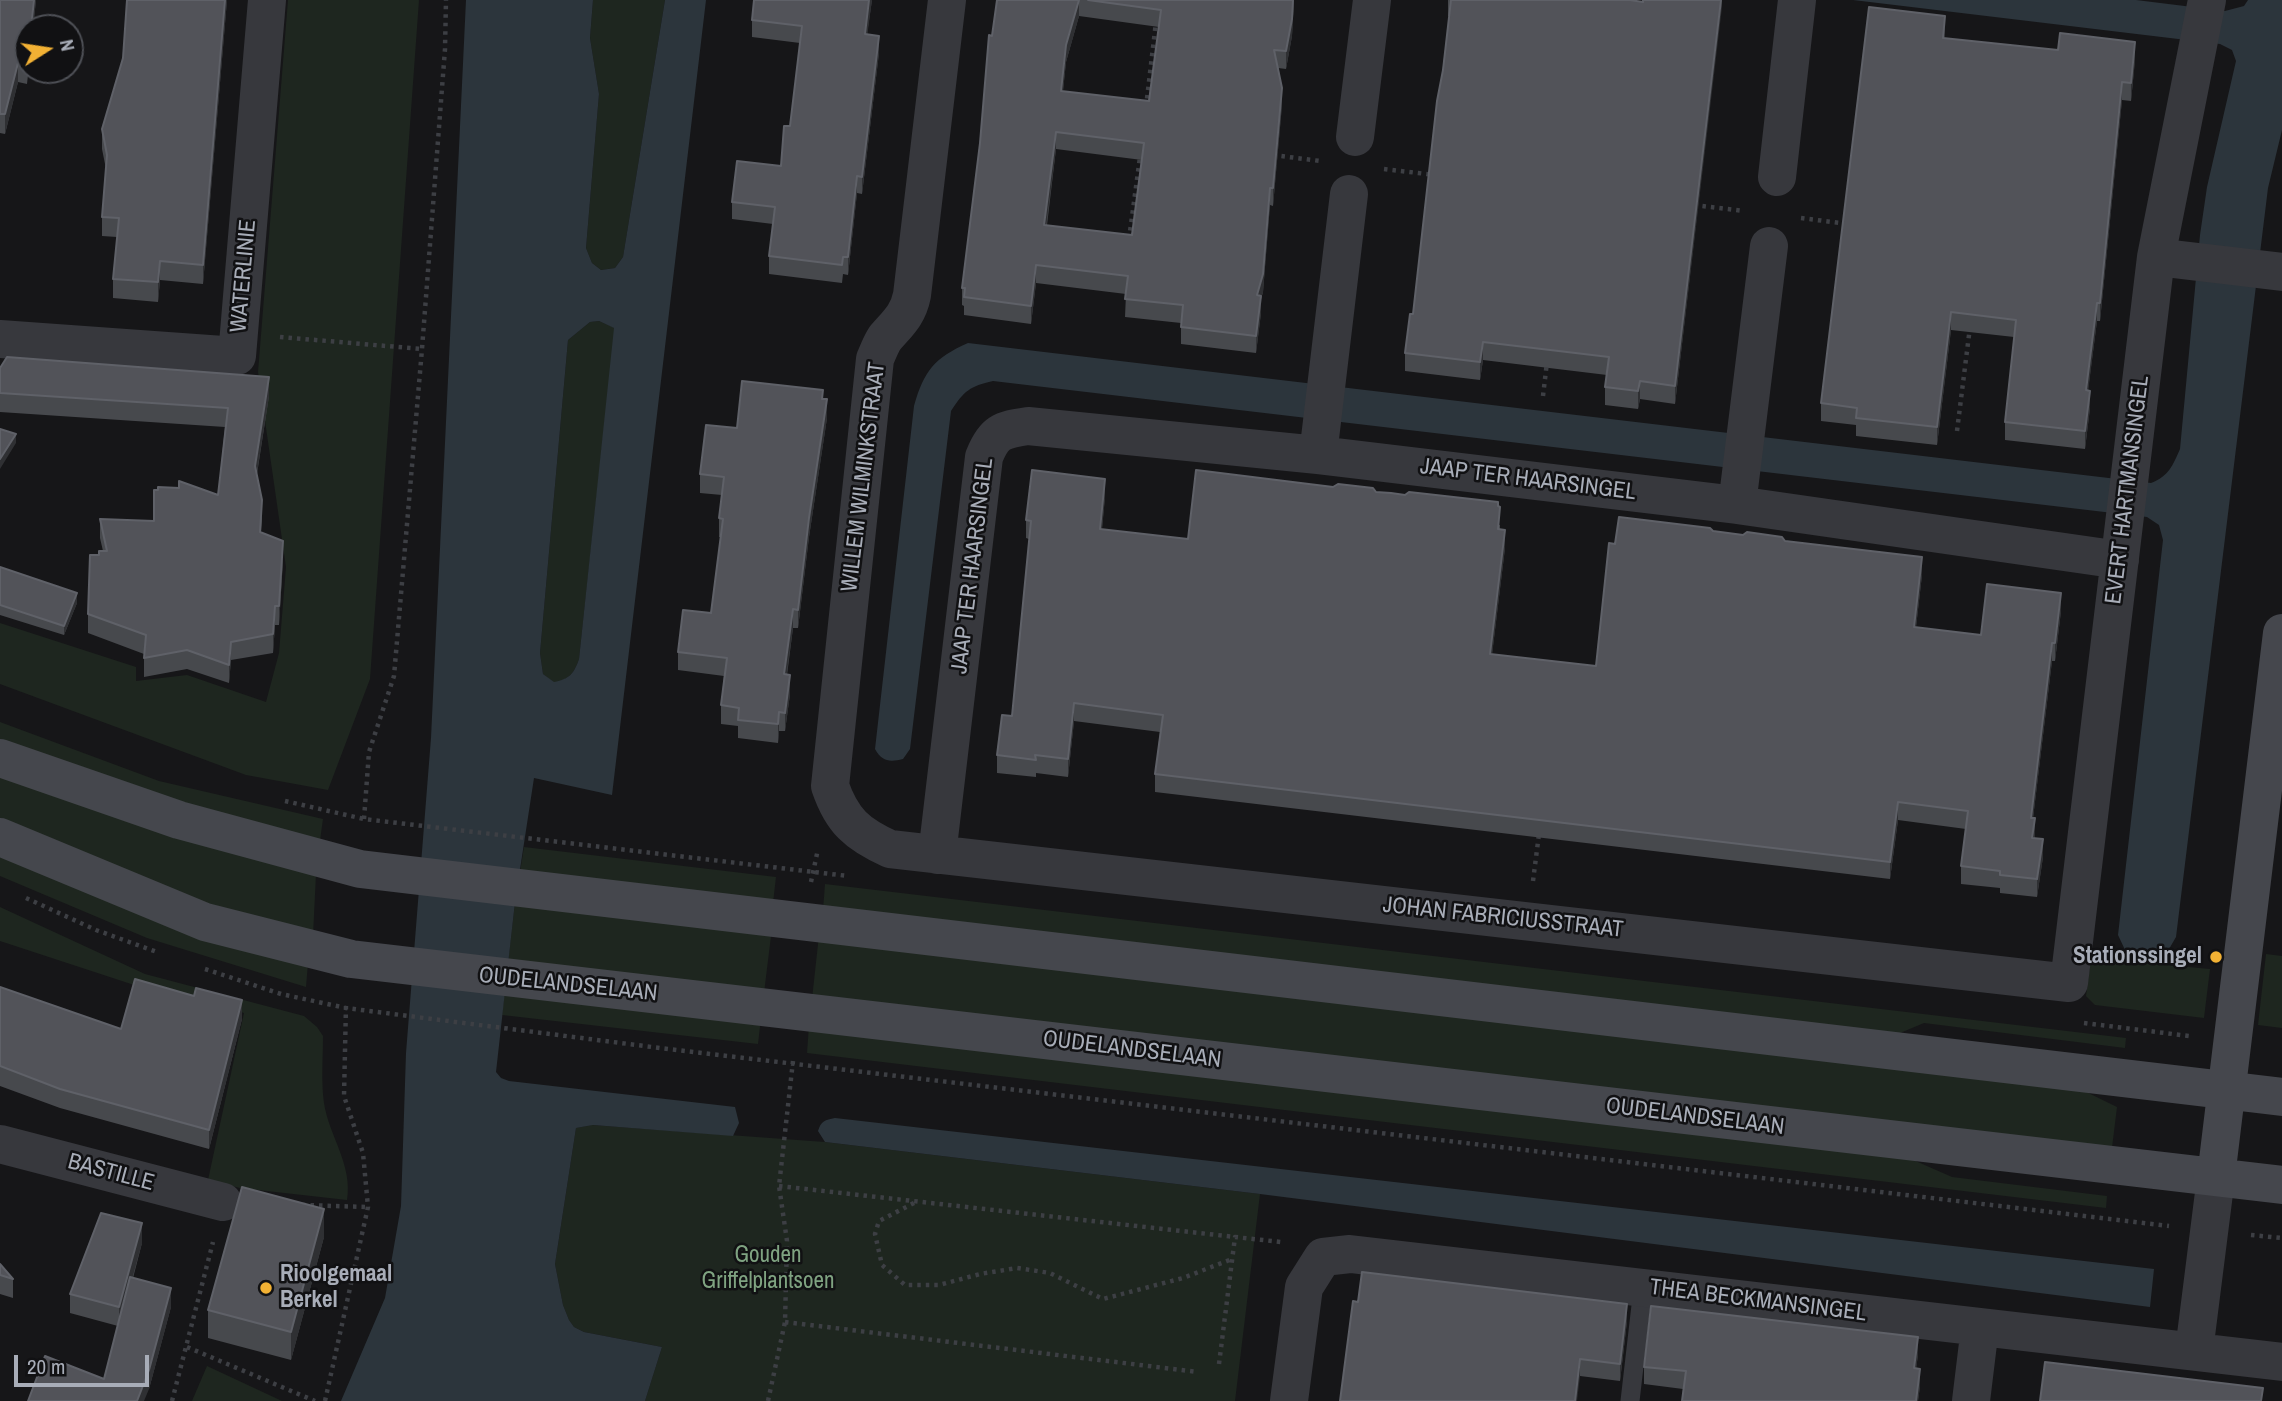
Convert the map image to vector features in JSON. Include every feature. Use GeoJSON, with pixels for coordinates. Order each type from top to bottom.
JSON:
{"type":"FeatureCollection","features":[{"type":"Feature","properties":{"kind":"main road"},"geometry":{"type":"LineString","coordinates":[[2216,1177],[2282,633]]}},
{"type":"Feature","properties":{"kind":"main road"},"geometry":{"type":"LineString","coordinates":[[0,758],[179,820],[377,871],[2282,1097]]}},
{"type":"Feature","properties":{"kind":"main road","name":"OUDELANDSELAAN"},"geometry":{"type":"LineString","coordinates":[[0,838],[205,922],[370,962],[2282,1185]]}},
{"type":"Feature","properties":{"kind":"street","name":"WATERLINIE"},"geometry":{"type":"LineString","coordinates":[[0,339],[237,356],[267,0]]}},
{"type":"Feature","properties":{"kind":"street","name":"WILLEM WILMINKSTRAAT"},"geometry":{"type":"LineString","coordinates":[[937,855],[890,849],[865,838],[850,825],[836,803],[830,786],[875,359],[884,340],[901,323],[910,308],[947,0]]}},
{"type":"Feature","properties":{"kind":"street"},"geometry":{"type":"LineString","coordinates":[[1355,137],[1372,0]]}},
{"type":"Feature","properties":{"kind":"street"},"geometry":{"type":"LineString","coordinates":[[1777,177],[1797,0]]}},
{"type":"Feature","properties":{"kind":"street","name":"EVERT HARTMANSINGEL"},"geometry":{"type":"LineString","coordinates":[[2069,983],[2155,257],[2206,3]]}},
{"type":"Feature","properties":{"kind":"street"},"geometry":{"type":"LineString","coordinates":[[1320,438],[1349,194]]}},
{"type":"Feature","properties":{"kind":"street"},"geometry":{"type":"LineString","coordinates":[[1739,488],[1769,246]]}},
{"type":"Feature","properties":{"kind":"street"},"geometry":{"type":"LineString","coordinates":[[2155,257],[2272,271]]}},
{"type":"Feature","properties":{"kind":"street","name":"JAAP TER HAARSINGEL"},"geometry":{"type":"LineString","coordinates":[[937,855],[984,457],[992,438],[1007,429],[1027,426],[1320,438],[1739,488],[2120,560]]}},
{"type":"Feature","properties":{"kind":"street","name":"JOHAN FABRICIUSSTRAAT"},"geometry":{"type":"LineString","coordinates":[[937,855],[2069,983]]}},
{"type":"Feature","properties":{"kind":"street","name":"BASTILLE"},"geometry":{"type":"LineString","coordinates":[[0,1144],[223,1202]]}},
{"type":"Feature","properties":{"kind":"street"},"geometry":{"type":"LineString","coordinates":[[2194,1351],[2216,1177]]}},
{"type":"Feature","properties":{"kind":"street","name":"THEA BECKMANSINGEL"},"geometry":{"type":"LineString","coordinates":[[1323,1257],[1350,1254],[2282,1362]]}},
{"type":"Feature","properties":{"kind":"street"},"geometry":{"type":"LineString","coordinates":[[1289,1401],[1304,1287],[1323,1257]]}},
{"type":"Feature","properties":{"kind":"street"},"geometry":{"type":"LineString","coordinates":[[1972,1401],[1980,1326]]}},
{"type":"Feature","properties":{"kind":"lane"},"geometry":{"type":"LineString","coordinates":[[1630,1401],[1643,1288]]}},
{"type":"Feature","properties":{"kind":"path"},"geometry":{"type":"LineString","coordinates":[[377,871],[363,819],[369,752],[394,676],[422,349],[445,49],[446,0]]}},
{"type":"Feature","properties":{"kind":"path"},"geometry":{"type":"LineString","coordinates":[[1145,114],[1157,13]]}},
{"type":"Feature","properties":{"kind":"path"},"geometry":{"type":"LineString","coordinates":[[1129,243],[1140,152]]}},
{"type":"Feature","properties":{"kind":"path"},"geometry":{"type":"LineString","coordinates":[[1260,154],[1326,162]]}},
{"type":"Feature","properties":{"kind":"path"},"geometry":{"type":"LineString","coordinates":[[1379,168],[1446,176]]}},
{"type":"Feature","properties":{"kind":"path"},"geometry":{"type":"LineString","coordinates":[[1690,205],[1745,211]]}},
{"type":"Feature","properties":{"kind":"path"},"geometry":{"type":"LineString","coordinates":[[1801,218],[1856,225]]}},
{"type":"Feature","properties":{"kind":"path"},"geometry":{"type":"LineString","coordinates":[[1957,431],[1971,322]]}},
{"type":"Feature","properties":{"kind":"path"},"geometry":{"type":"LineString","coordinates":[[284,338],[422,349]]}},
{"type":"Feature","properties":{"kind":"path"},"geometry":{"type":"LineString","coordinates":[[1544,396],[1548,355]]}},
{"type":"Feature","properties":{"kind":"path"},"geometry":{"type":"LineString","coordinates":[[276,799],[363,819],[539,838]]}},
{"type":"Feature","properties":{"kind":"path"},"geometry":{"type":"LineString","coordinates":[[1528,920],[1540,824]]}},
{"type":"Feature","properties":{"kind":"path"},"geometry":{"type":"LineString","coordinates":[[325,1401],[368,1207],[363,1153],[344,1096],[346,1008],[370,962]]}},
{"type":"Feature","properties":{"kind":"path","name":"OUDELANDSELAAN"},"geometry":{"type":"LineString","coordinates":[[382,1012],[2282,1238]]}},
{"type":"Feature","properties":{"kind":"path"},"geometry":{"type":"LineString","coordinates":[[768,1401],[785,1322],[787,1241],[779,1186],[793,1062]]}},
{"type":"Feature","properties":{"kind":"path"},"geometry":{"type":"LineString","coordinates":[[779,1186],[1308,1246],[1323,1257]]}},
{"type":"Feature","properties":{"kind":"path"},"geometry":{"type":"LineString","coordinates":[[172,1401],[223,1202]]}},
{"type":"Feature","properties":{"kind":"path"},"geometry":{"type":"LineString","coordinates":[[915,1202],[879,1221],[875,1234],[882,1265],[905,1286],[939,1284],[1017,1268],[1050,1273],[1103,1299],[1183,1278],[1232,1259]]}},
{"type":"Feature","properties":{"kind":"path"},"geometry":{"type":"LineString","coordinates":[[289,1205],[368,1207]]}},
{"type":"Feature","properties":{"kind":"path"},"geometry":{"type":"LineString","coordinates":[[1219,1364],[1235,1237]]}},
{"type":"Feature","properties":{"kind":"path"},"geometry":{"type":"LineString","coordinates":[[785,1322],[1198,1372]]}},
{"type":"Feature","properties":{"kind":"path"},"geometry":{"type":"LineString","coordinates":[[187,1346],[316,1401]]}},
{"type":"Feature","properties":{"kind":"green space"},"geometry":{"type":"Polygon","coordinates":[[[288,0],[419,0],[370,679],[328,790],[246,775],[0,684],[0,623],[136,667],[136,681],[187,675],[266,702],[279,653],[286,567],[258,372],[288,0]]]}},
{"type":"Feature","properties":{"kind":"green space"},"geometry":{"type":"Polygon","coordinates":[[[593,0],[665,0],[623,257],[615,268],[601,270],[592,263],[586,248],[599,94],[590,38],[593,0]]]}},
{"type":"Feature","properties":{"kind":"green space"},"geometry":{"type":"Polygon","coordinates":[[[599,321],[615,328],[579,659],[571,675],[554,683],[543,674],[540,653],[568,340],[590,322],[599,321]]]}},
{"type":"Feature","properties":{"kind":"green space"},"geometry":{"type":"Polygon","coordinates":[[[0,722],[159,781],[323,819],[319,848],[0,741],[0,722]]]}},
{"type":"Feature","properties":{"kind":"green space"},"geometry":{"type":"Polygon","coordinates":[[[0,770],[316,874],[313,936],[149,885],[0,823],[0,770]]]}},
{"type":"Feature","properties":{"kind":"green space"},"geometry":{"type":"Polygon","coordinates":[[[524,847],[776,877],[773,903],[520,872],[524,847]]]}},
{"type":"Feature","properties":{"kind":"green space"},"geometry":{"type":"Polygon","coordinates":[[[0,854],[308,963],[306,987],[147,938],[0,876],[0,854]]]}},
{"type":"Feature","properties":{"kind":"green space"},"geometry":{"type":"Polygon","coordinates":[[[825,884],[2126,1038],[2125,1048],[1924,1023],[1888,1038],[823,910],[825,884]]]}},
{"type":"Feature","properties":{"kind":"green space"},"geometry":{"type":"Polygon","coordinates":[[[515,902],[772,928],[764,993],[508,963],[515,902]]]}},
{"type":"Feature","properties":{"kind":"green space"},"geometry":{"type":"Polygon","coordinates":[[[0,907],[145,974],[304,1016],[323,1036],[324,1103],[347,1175],[347,1200],[240,1188],[208,1180],[244,1013],[194,997],[189,1003],[0,941],[0,907]]]}},
{"type":"Feature","properties":{"kind":"green space"},"geometry":{"type":"Polygon","coordinates":[[[819,935],[2072,1085],[2117,1107],[2111,1156],[812,999],[819,935]]]}},
{"type":"Feature","properties":{"kind":"green space"},"geometry":{"type":"Polygon","coordinates":[[[2266,954],[2282,956],[2282,1028],[2258,1025],[2266,954]]]}},
{"type":"Feature","properties":{"kind":"green space"},"geometry":{"type":"Polygon","coordinates":[[[2091,958],[2210,969],[2204,1018],[2095,1005],[2086,996],[2091,958]]]}},
{"type":"Feature","properties":{"kind":"green space"},"geometry":{"type":"Polygon","coordinates":[[[505,989],[761,1018],[758,1044],[502,1015],[505,989]]]}},
{"type":"Feature","properties":{"kind":"green space"},"geometry":{"type":"Polygon","coordinates":[[[809,1025],[1895,1152],[1952,1177],[2107,1196],[2106,1208],[807,1053],[809,1025]]]}},
{"type":"Feature","properties":{"kind":"green space","name":"Gouden Griffelplantsoen"},"geometry":{"type":"Polygon","coordinates":[[[592,1125],[825,1142],[1260,1194],[1235,1401],[645,1401],[662,1347],[584,1332],[574,1327],[563,1305],[555,1264],[576,1128],[592,1125]]]}},
{"type":"Feature","properties":{"kind":"green space"},"geometry":{"type":"Polygon","coordinates":[[[207,1366],[282,1401],[192,1401],[207,1366]]]}},
{"type":"Feature","properties":{"kind":"shaded area"},"geometry":{"type":"Polygon","coordinates":[[[466,0],[593,0],[590,38],[599,94],[586,248],[592,263],[601,270],[615,268],[623,257],[665,0],[706,0],[612,795],[534,778],[515,902],[496,1072],[509,1081],[735,1107],[739,1123],[733,1136],[593,1125],[576,1128],[555,1264],[563,1305],[574,1327],[584,1332],[662,1347],[645,1401],[341,1401],[385,1298],[401,1206],[406,1053],[431,738],[466,0]],[[599,321],[590,322],[568,340],[540,653],[543,674],[554,682],[571,675],[579,659],[614,328],[599,321]]]}},
{"type":"Feature","properties":{"kind":"shaded area"},"geometry":{"type":"Polygon","coordinates":[[[1853,0],[2136,0],[2225,11],[2244,6],[2248,0],[2282,0],[2282,130],[2268,188],[2176,937],[2165,956],[2143,962],[2126,952],[2118,935],[2163,540],[2159,525],[2147,517],[993,381],[968,390],[951,411],[910,749],[903,759],[894,761],[884,759],[878,753],[875,749],[914,406],[932,367],[947,354],[968,343],[2151,483],[2162,477],[2180,449],[2200,235],[2207,187],[2236,61],[2232,50],[2220,44],[1853,0]]]}},
{"type":"Feature","properties":{"kind":"shaded area"},"geometry":{"type":"Polygon","coordinates":[[[835,1118],[2154,1269],[2150,1307],[1260,1194],[825,1142],[818,1131],[819,1128],[824,1122],[835,1118]]]}},
{"type":"Feature","properties":{"kind":"building"},"geometry":{"type":"Polygon","coordinates":[[[0,0],[34,0],[32,14],[14,14],[14,79],[5,114],[0,114],[0,0]]]}},
{"type":"Feature","properties":{"kind":"building"},"geometry":{"type":"Polygon","coordinates":[[[127,0],[225,0],[203,265],[160,261],[158,282],[113,279],[119,218],[102,217],[107,155],[102,129],[123,58],[127,0]]]}},
{"type":"Feature","properties":{"kind":"building"},"geometry":{"type":"Polygon","coordinates":[[[754,0],[869,0],[865,34],[879,36],[862,177],[857,176],[848,257],[843,257],[842,265],[769,256],[775,207],[732,202],[737,161],[781,166],[784,126],[790,126],[802,26],[752,20],[754,0]]]}},
{"type":"Feature","properties":{"kind":"building"},"geometry":{"type":"Polygon","coordinates":[[[997,0],[1079,0],[1066,45],[1061,91],[1149,101],[1161,10],[1088,0],[1293,0],[1286,51],[1274,50],[1282,88],[1263,274],[1257,295],[1261,296],[1256,336],[1181,327],[1183,305],[1125,299],[1128,276],[1036,265],[1031,306],[964,297],[965,288],[962,288],[980,143],[989,35],[992,36],[997,0]],[[1056,132],[1044,225],[1132,235],[1144,143],[1056,132]]]}},
{"type":"Feature","properties":{"kind":"building"},"geometry":{"type":"Polygon","coordinates":[[[1451,0],[1721,0],[1675,386],[1640,381],[1638,391],[1605,387],[1609,357],[1483,342],[1480,362],[1405,353],[1410,314],[1413,314],[1451,0]]]}},
{"type":"Feature","properties":{"kind":"building"},"geometry":{"type":"Polygon","coordinates":[[[1869,7],[1945,16],[1943,38],[2058,50],[2060,33],[2135,42],[2131,83],[2122,82],[2100,303],[2097,303],[2086,390],[2090,391],[2085,431],[2005,422],[2016,320],[1951,312],[1937,427],[1856,418],[1857,408],[1821,403],[1869,7]]]}},
{"type":"Feature","properties":{"kind":"building"},"geometry":{"type":"Polygon","coordinates":[[[7,357],[269,377],[255,466],[262,500],[260,532],[283,541],[279,606],[275,606],[273,634],[231,642],[229,665],[187,650],[144,658],[146,635],[88,614],[90,555],[107,551],[100,519],[154,521],[154,490],[158,490],[158,487],[179,488],[179,481],[218,495],[228,408],[0,393],[0,368],[7,357]]]}},
{"type":"Feature","properties":{"kind":"building"},"geometry":{"type":"Polygon","coordinates":[[[742,381],[823,390],[822,399],[827,399],[798,610],[793,609],[784,674],[790,675],[785,713],[779,712],[778,724],[738,720],[739,708],[721,705],[727,658],[678,652],[683,610],[711,613],[723,519],[719,518],[724,477],[700,474],[706,425],[737,428],[742,381]]]}},
{"type":"Feature","properties":{"kind":"building"},"geometry":{"type":"Polygon","coordinates":[[[0,429],[16,434],[0,459],[0,429]]]}},
{"type":"Feature","properties":{"kind":"building"},"geometry":{"type":"Polygon","coordinates":[[[1032,470],[1105,479],[1100,529],[1188,539],[1196,470],[1333,487],[1338,484],[1373,488],[1376,492],[1405,495],[1409,492],[1498,502],[1498,529],[1505,530],[1490,654],[1596,666],[1609,543],[1615,544],[1619,517],[1922,557],[1914,627],[1981,635],[1987,584],[2061,593],[2055,643],[2052,643],[2031,818],[2035,818],[2032,838],[2043,839],[2037,879],[2000,875],[2000,871],[1961,866],[1968,811],[1898,802],[1890,862],[1155,774],[1163,715],[1074,703],[1068,759],[1035,755],[1036,760],[997,755],[1002,715],[1012,716],[1031,521],[1026,520],[1032,470]]]}},
{"type":"Feature","properties":{"kind":"building"},"geometry":{"type":"Polygon","coordinates":[[[0,567],[77,593],[64,626],[0,605],[0,567]]]}},
{"type":"Feature","properties":{"kind":"building"},"geometry":{"type":"Polygon","coordinates":[[[135,979],[194,996],[196,988],[242,1000],[209,1130],[60,1089],[0,1066],[0,987],[121,1029],[135,979]]]}},
{"type":"Feature","properties":{"kind":"building","name":"Rioolgemaal Berkel"},"geometry":{"type":"Polygon","coordinates":[[[242,1187],[324,1209],[291,1332],[208,1310],[242,1187]]]}},
{"type":"Feature","properties":{"kind":"building"},"geometry":{"type":"Polygon","coordinates":[[[101,1213],[142,1223],[119,1307],[70,1294],[101,1213]]]}},
{"type":"Feature","properties":{"kind":"building"},"geometry":{"type":"Polygon","coordinates":[[[0,1264],[13,1279],[0,1275],[0,1264]]]}},
{"type":"Feature","properties":{"kind":"building"},"geometry":{"type":"Polygon","coordinates":[[[1362,1272],[1627,1304],[1620,1364],[1580,1359],[1575,1401],[1340,1401],[1353,1301],[1358,1302],[1362,1272]]]}},
{"type":"Feature","properties":{"kind":"building"},"geometry":{"type":"Polygon","coordinates":[[[130,1277],[171,1288],[149,1370],[137,1401],[28,1401],[45,1356],[104,1379],[130,1277]]]}},
{"type":"Feature","properties":{"kind":"building"},"geometry":{"type":"Polygon","coordinates":[[[1651,1306],[1918,1337],[1914,1368],[1920,1369],[1916,1401],[1682,1401],[1686,1371],[1644,1367],[1651,1306]]]}},
{"type":"Feature","properties":{"kind":"building"},"geometry":{"type":"Polygon","coordinates":[[[2045,1362],[2263,1388],[2261,1401],[2040,1401],[2045,1362]]]}},
{"type":"Feature","properties":{"kind":"place","name":"Stationssingel"},"geometry":{"type":"Point","coordinates":[2216,957]}},
{"type":"Feature","properties":{"kind":"place","name":"Rioolgemaal Berkel"},"geometry":{"type":"Point","coordinates":[266,1288]}}]}
